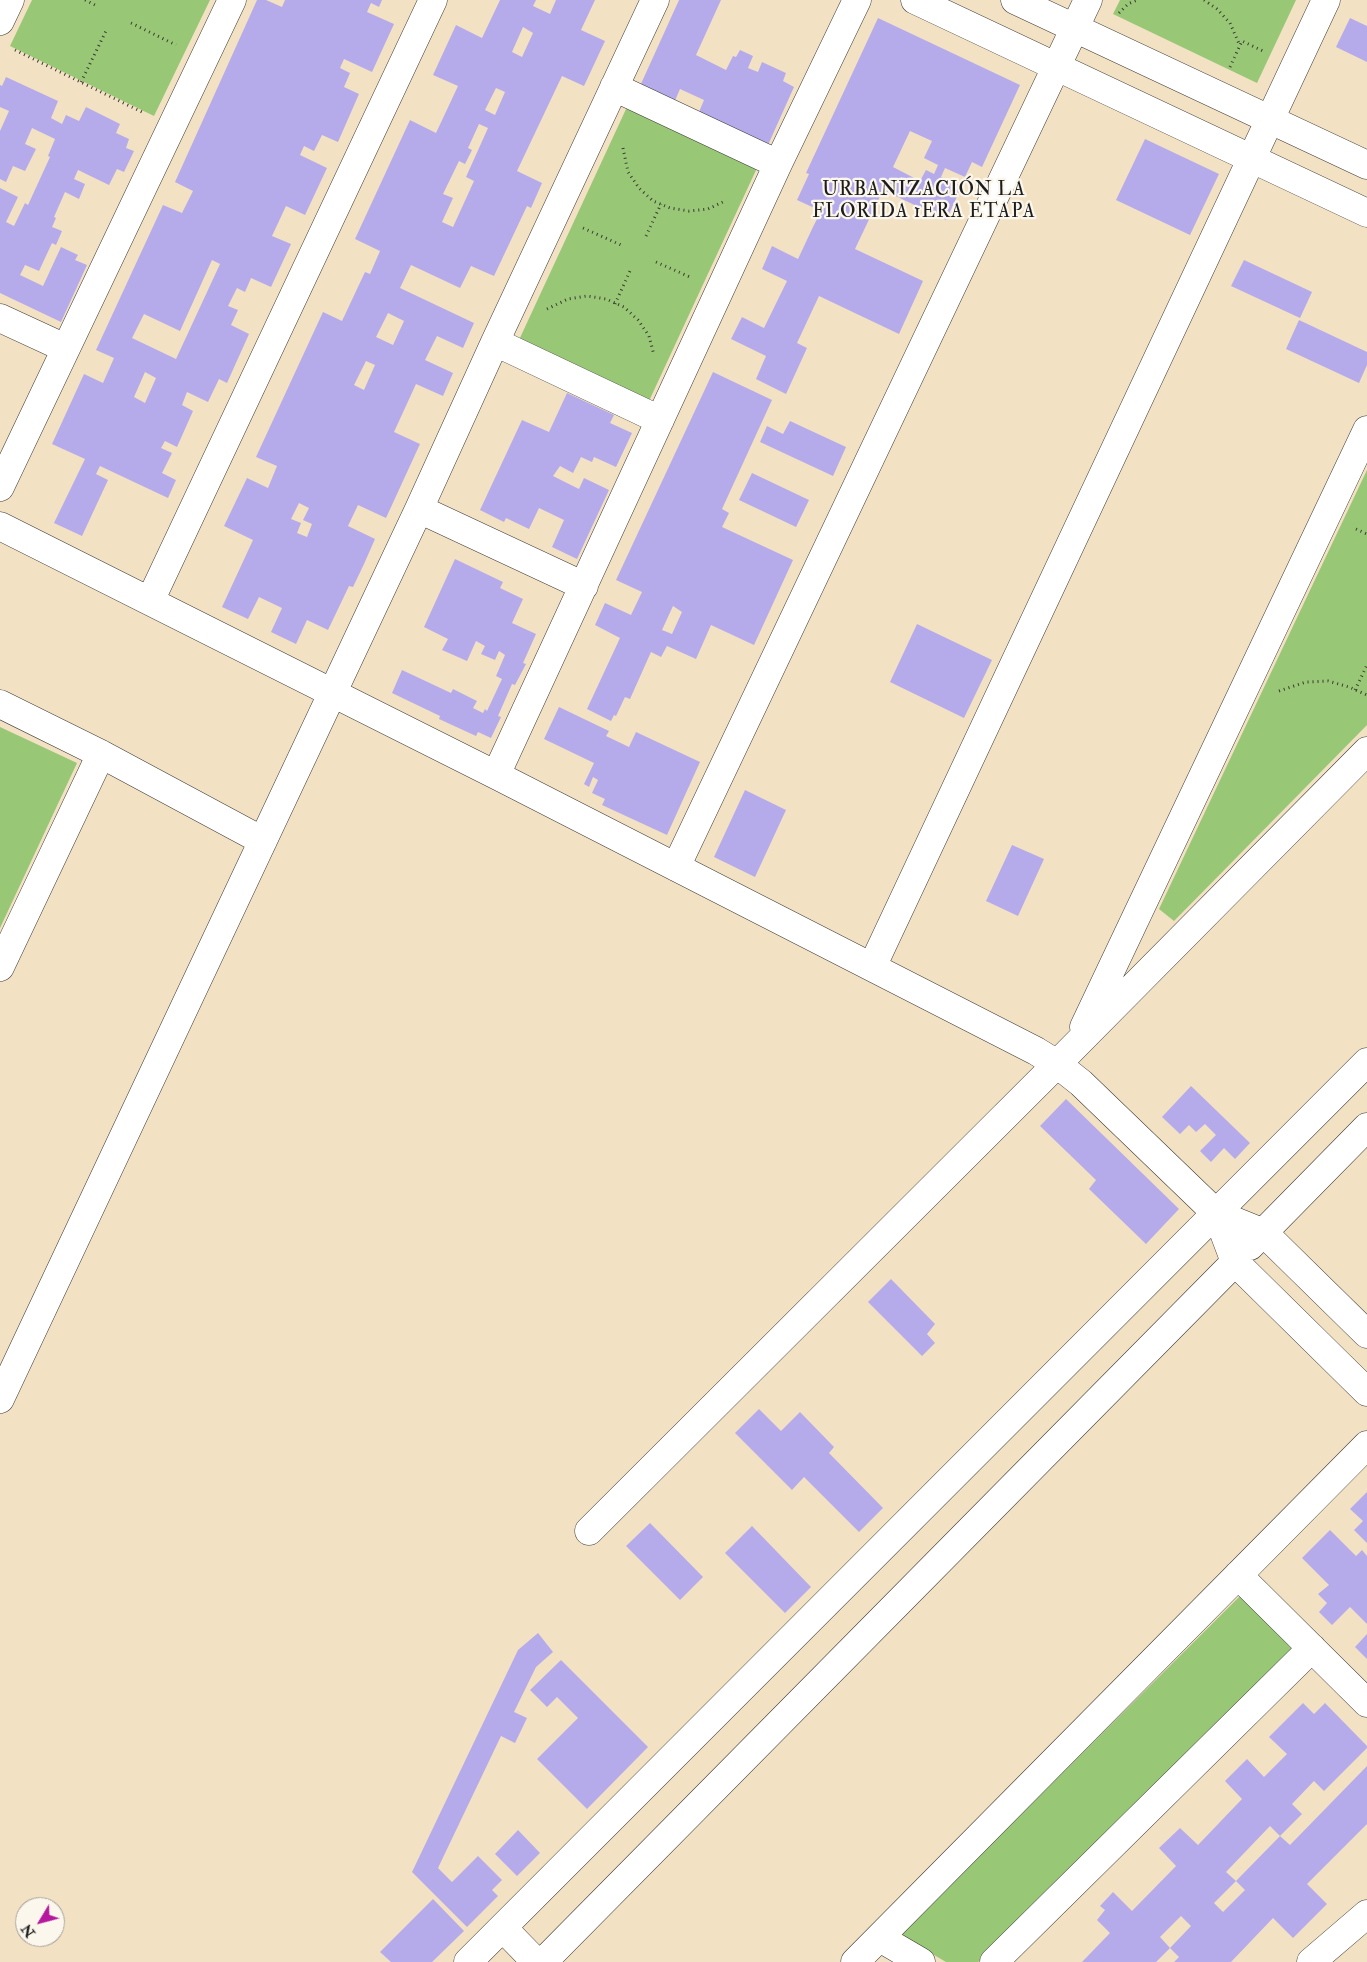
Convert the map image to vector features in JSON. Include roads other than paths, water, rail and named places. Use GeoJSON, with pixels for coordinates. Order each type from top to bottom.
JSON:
{"type":"FeatureCollection","features":[{"type":"Feature","properties":{"kind":"street"},"geometry":{"type":"LineString","coordinates":[[0,21],[10,0]]}},
{"type":"Feature","properties":{"kind":"street"},"geometry":{"type":"LineString","coordinates":[[0,487],[232,0]]}},
{"type":"Feature","properties":{"kind":"street"},"geometry":{"type":"LineString","coordinates":[[150,601],[433,0]]}},
{"type":"Feature","properties":{"kind":"street"},"geometry":{"type":"LineString","coordinates":[[0,1399],[419,509],[655,0]]}},
{"type":"Feature","properties":{"kind":"street"},"geometry":{"type":"LineString","coordinates":[[496,775],[778,164],[857,0]]}},
{"type":"Feature","properties":{"kind":"street"},"geometry":{"type":"LineString","coordinates":[[915,0],[1367,214]]}},
{"type":"Feature","properties":{"kind":"street"},"geometry":{"type":"LineString","coordinates":[[1015,0],[1367,165]]}},
{"type":"Feature","properties":{"kind":"street"},"geometry":{"type":"LineString","coordinates":[[676,867],[1088,0]]}},
{"type":"Feature","properties":{"kind":"street"},"geometry":{"type":"LineString","coordinates":[[872,967],[1326,0]]}},
{"type":"Feature","properties":{"kind":"street"},"geometry":{"type":"LineString","coordinates":[[614,87],[778,164]]}},
{"type":"Feature","properties":{"kind":"street"},"geometry":{"type":"LineString","coordinates":[[0,318],[65,348]]}},
{"type":"Feature","properties":{"kind":"street"},"geometry":{"type":"LineString","coordinates":[[495,342],[660,420]]}},
{"type":"Feature","properties":{"kind":"street"},"geometry":{"type":"LineString","coordinates":[[1076,1045],[1367,430]]}},
{"type":"Feature","properties":{"kind":"street"},"geometry":{"type":"LineString","coordinates":[[419,509],[584,586]]}},
{"type":"Feature","properties":{"kind":"street"},"geometry":{"type":"LineString","coordinates":[[0,526],[496,775],[1036,1051],[1082,1083],[1217,1214],[1264,1233],[1367,1334]]}},
{"type":"Feature","properties":{"kind":"street"},"geometry":{"type":"LineString","coordinates":[[0,704],[101,754],[263,841]]}},
{"type":"Feature","properties":{"kind":"street"},"geometry":{"type":"LineString","coordinates":[[589,1531],[1076,1045],[1367,751]]}},
{"type":"Feature","properties":{"kind":"street"},"geometry":{"type":"LineString","coordinates":[[0,967],[101,754]]}},
{"type":"Feature","properties":{"kind":"street"},"geometry":{"type":"LineString","coordinates":[[468,1962],[1367,1062]]}},
{"type":"Feature","properties":{"kind":"street"},"geometry":{"type":"LineString","coordinates":[[543,1962],[1367,1127]]}},
{"type":"Feature","properties":{"kind":"street"},"geometry":{"type":"LineString","coordinates":[[1217,1214],[1235,1262],[1367,1392]]}},
{"type":"Feature","properties":{"kind":"street"},"geometry":{"type":"LineString","coordinates":[[855,1962],[1367,1445]]}},
{"type":"Feature","properties":{"kind":"street"},"geometry":{"type":"LineString","coordinates":[[1238,1575],[1367,1702]]}},
{"type":"Feature","properties":{"kind":"street"},"geometry":{"type":"LineString","coordinates":[[994,1962],[1312,1648]]}},
{"type":"Feature","properties":{"kind":"street"},"geometry":{"type":"LineString","coordinates":[[1311,1962],[1367,1914]]}},
{"type":"Feature","properties":{"kind":"street"},"geometry":{"type":"LineString","coordinates":[[503,1928],[536,1962]]}},
{"type":"Feature","properties":{"kind":"street"},"geometry":{"type":"LineString","coordinates":[[880,1938],[921,1962]]}},
{"type":"Feature","properties":{"kind":"district","name":"URBANIZACIÓN LA FLORIDA 1ERA ETAPA"},"geometry":{"type":"Point","coordinates":[924,202]}}]}
